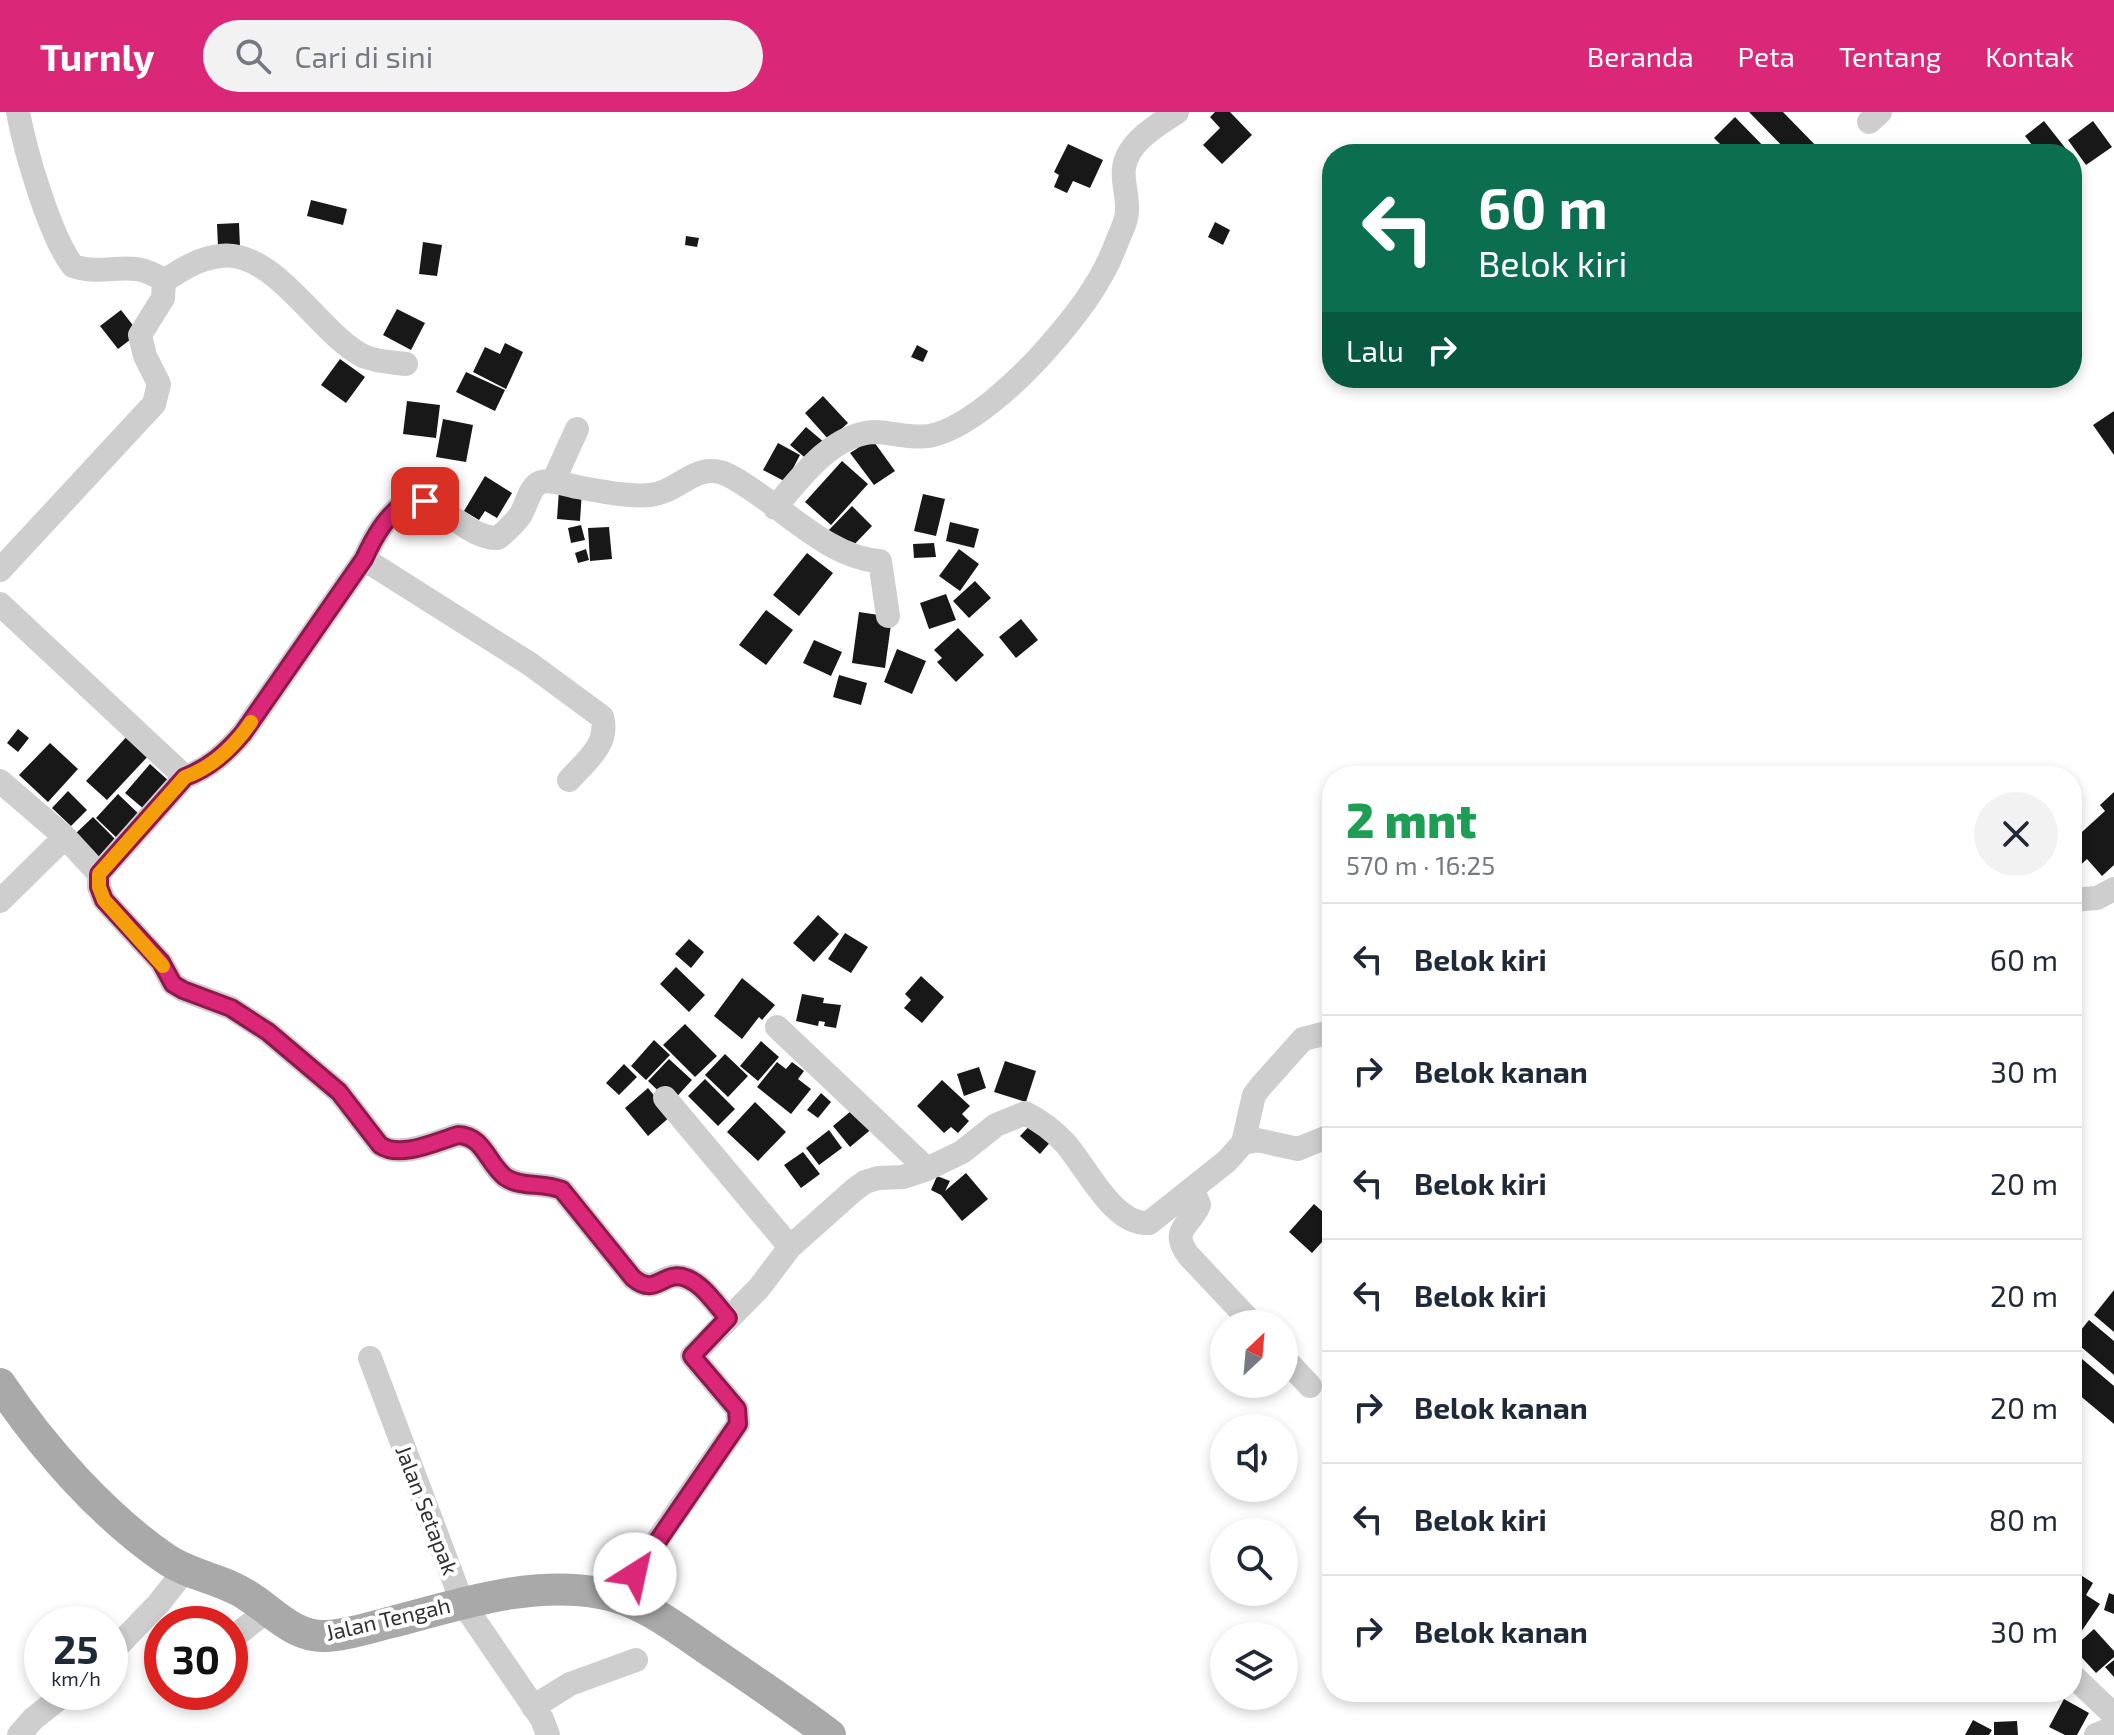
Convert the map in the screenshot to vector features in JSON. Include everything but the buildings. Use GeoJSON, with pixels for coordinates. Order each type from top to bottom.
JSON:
{"type":"FeatureCollection","features":[{"type":"Feature","properties":{"kind":"main road","name":"Jalan Tengah"},"geometry":{"type":"LineString","coordinates":[[0,1384],[29,1426],[132,1533],[185,1570],[229,1586],[292,1628],[310,1635],[326,1636],[382,1625],[462,1602],[510,1594],[582,1590],[618,1597],[667,1623],[830,1735]]}},
{"type":"Feature","properties":{"kind":"street"},"geometry":{"type":"LineString","coordinates":[[18,112],[31,165],[52,224],[73,266],[94,272],[137,267],[164,281]]}},
{"type":"Feature","properties":{"kind":"street"},"geometry":{"type":"LineString","coordinates":[[775,508],[808,470],[848,440],[861,433],[928,436],[945,431],[987,406],[1023,373],[1066,327],[1093,292],[1109,261],[1127,213],[1123,170],[1130,152],[1155,127],[1177,112]]}},
{"type":"Feature","properties":{"kind":"street"},"geometry":{"type":"LineString","coordinates":[[164,281],[197,262],[211,257],[236,255],[270,273],[337,337],[361,355],[406,364]]}},
{"type":"Feature","properties":{"kind":"street"},"geometry":{"type":"LineString","coordinates":[[0,570],[61,508],[154,404],[159,384],[145,356],[140,335],[163,298],[164,281]]}},
{"type":"Feature","properties":{"kind":"street"},"geometry":{"type":"LineString","coordinates":[[553,482],[577,429]]}},
{"type":"Feature","properties":{"kind":"street"},"geometry":{"type":"LineString","coordinates":[[728,1318],[689,1278],[670,1277],[649,1287],[641,1285],[562,1190],[514,1182],[501,1174],[480,1145],[467,1136],[458,1135],[402,1151],[388,1151],[339,1092],[268,1032],[231,1008],[173,984],[161,962],[104,900],[99,887],[99,874],[185,777],[203,771],[230,749],[364,559],[387,517],[408,500],[425,501],[471,532],[485,538],[498,538],[522,514],[532,488],[541,482],[619,494],[651,495],[670,489],[691,475],[706,470],[725,473],[846,553],[880,561],[888,616]]}},
{"type":"Feature","properties":{"kind":"street"},"geometry":{"type":"LineString","coordinates":[[364,559],[530,664],[602,717],[604,724],[600,745],[569,780]]}},
{"type":"Feature","properties":{"kind":"street"},"geometry":{"type":"LineString","coordinates":[[0,604],[185,777]]}},
{"type":"Feature","properties":{"kind":"street"},"geometry":{"type":"LineString","coordinates":[[0,781],[65,837],[99,874]]}},
{"type":"Feature","properties":{"kind":"street"},"geometry":{"type":"LineString","coordinates":[[0,901],[65,837]]}},
{"type":"Feature","properties":{"kind":"street"},"geometry":{"type":"LineString","coordinates":[[2082,899],[2097,898],[2114,889]]}},
{"type":"Feature","properties":{"kind":"street"},"geometry":{"type":"LineString","coordinates":[[777,1027],[927,1169]]}},
{"type":"Feature","properties":{"kind":"street"},"geometry":{"type":"LineString","coordinates":[[618,1597],[738,1424],[737,1409],[692,1356],[759,1288],[790,1247],[832,1208],[865,1182],[915,1175],[962,1152],[996,1125],[1025,1113],[1042,1121],[1067,1145],[1115,1207],[1132,1222],[1149,1223],[1227,1161],[1243,1143],[1254,1095],[1303,1039],[1322,1034]]}},
{"type":"Feature","properties":{"kind":"street"},"geometry":{"type":"LineString","coordinates":[[665,1098],[790,1247]]}},
{"type":"Feature","properties":{"kind":"street"},"geometry":{"type":"LineString","coordinates":[[1243,1143],[1257,1140],[1298,1149],[1322,1139]]}},
{"type":"Feature","properties":{"kind":"street"},"geometry":{"type":"LineString","coordinates":[[1193,1189],[1199,1205],[1182,1228],[1182,1244],[1189,1256],[1240,1310]]}},
{"type":"Feature","properties":{"kind":"street","name":"Jalan Setapak"},"geometry":{"type":"LineString","coordinates":[[370,1358],[462,1602],[542,1719],[548,1735]]}},
{"type":"Feature","properties":{"kind":"street"},"geometry":{"type":"LineString","coordinates":[[1298,1373],[1310,1386]]}},
{"type":"Feature","properties":{"kind":"street"},"geometry":{"type":"LineString","coordinates":[[128,1635],[185,1570]]}},
{"type":"Feature","properties":{"kind":"street"},"geometry":{"type":"LineString","coordinates":[[248,1626],[268,1610]]}},
{"type":"Feature","properties":{"kind":"street"},"geometry":{"type":"LineString","coordinates":[[533,1707],[570,1684],[636,1660]]}},
{"type":"Feature","properties":{"kind":"street"},"geometry":{"type":"LineString","coordinates":[[2082,1685],[2114,1715]]}},
{"type":"Feature","properties":{"kind":"street"},"geometry":{"type":"LineString","coordinates":[[19,1735],[44,1710]]}},
{"type":"Feature","properties":{"kind":"street"},"geometry":{"type":"LineString","coordinates":[[2096,1735],[2114,1728]]}},
{"type":"Feature","properties":{"kind":"slow traffic"},"geometry":{"type":"LineString","coordinates":[[163,966],[104,900],[99,887],[99,874],[185,777],[203,771],[230,749],[251,722]]}},
{"type":"Feature","properties":{"kind":"route"},"geometry":{"type":"LineString","coordinates":[[425,501],[408,500],[387,517],[364,559],[243,733],[230,749],[203,771],[185,777],[99,874],[99,887],[104,900],[147,945],[177,988],[231,1008],[268,1032],[339,1092],[374,1138],[388,1151],[402,1151],[458,1135],[467,1136],[480,1145],[501,1174],[514,1182],[562,1190],[641,1285],[649,1287],[670,1277],[689,1278],[728,1318],[692,1356],[737,1409],[738,1424],[635,1574]]}}]}
